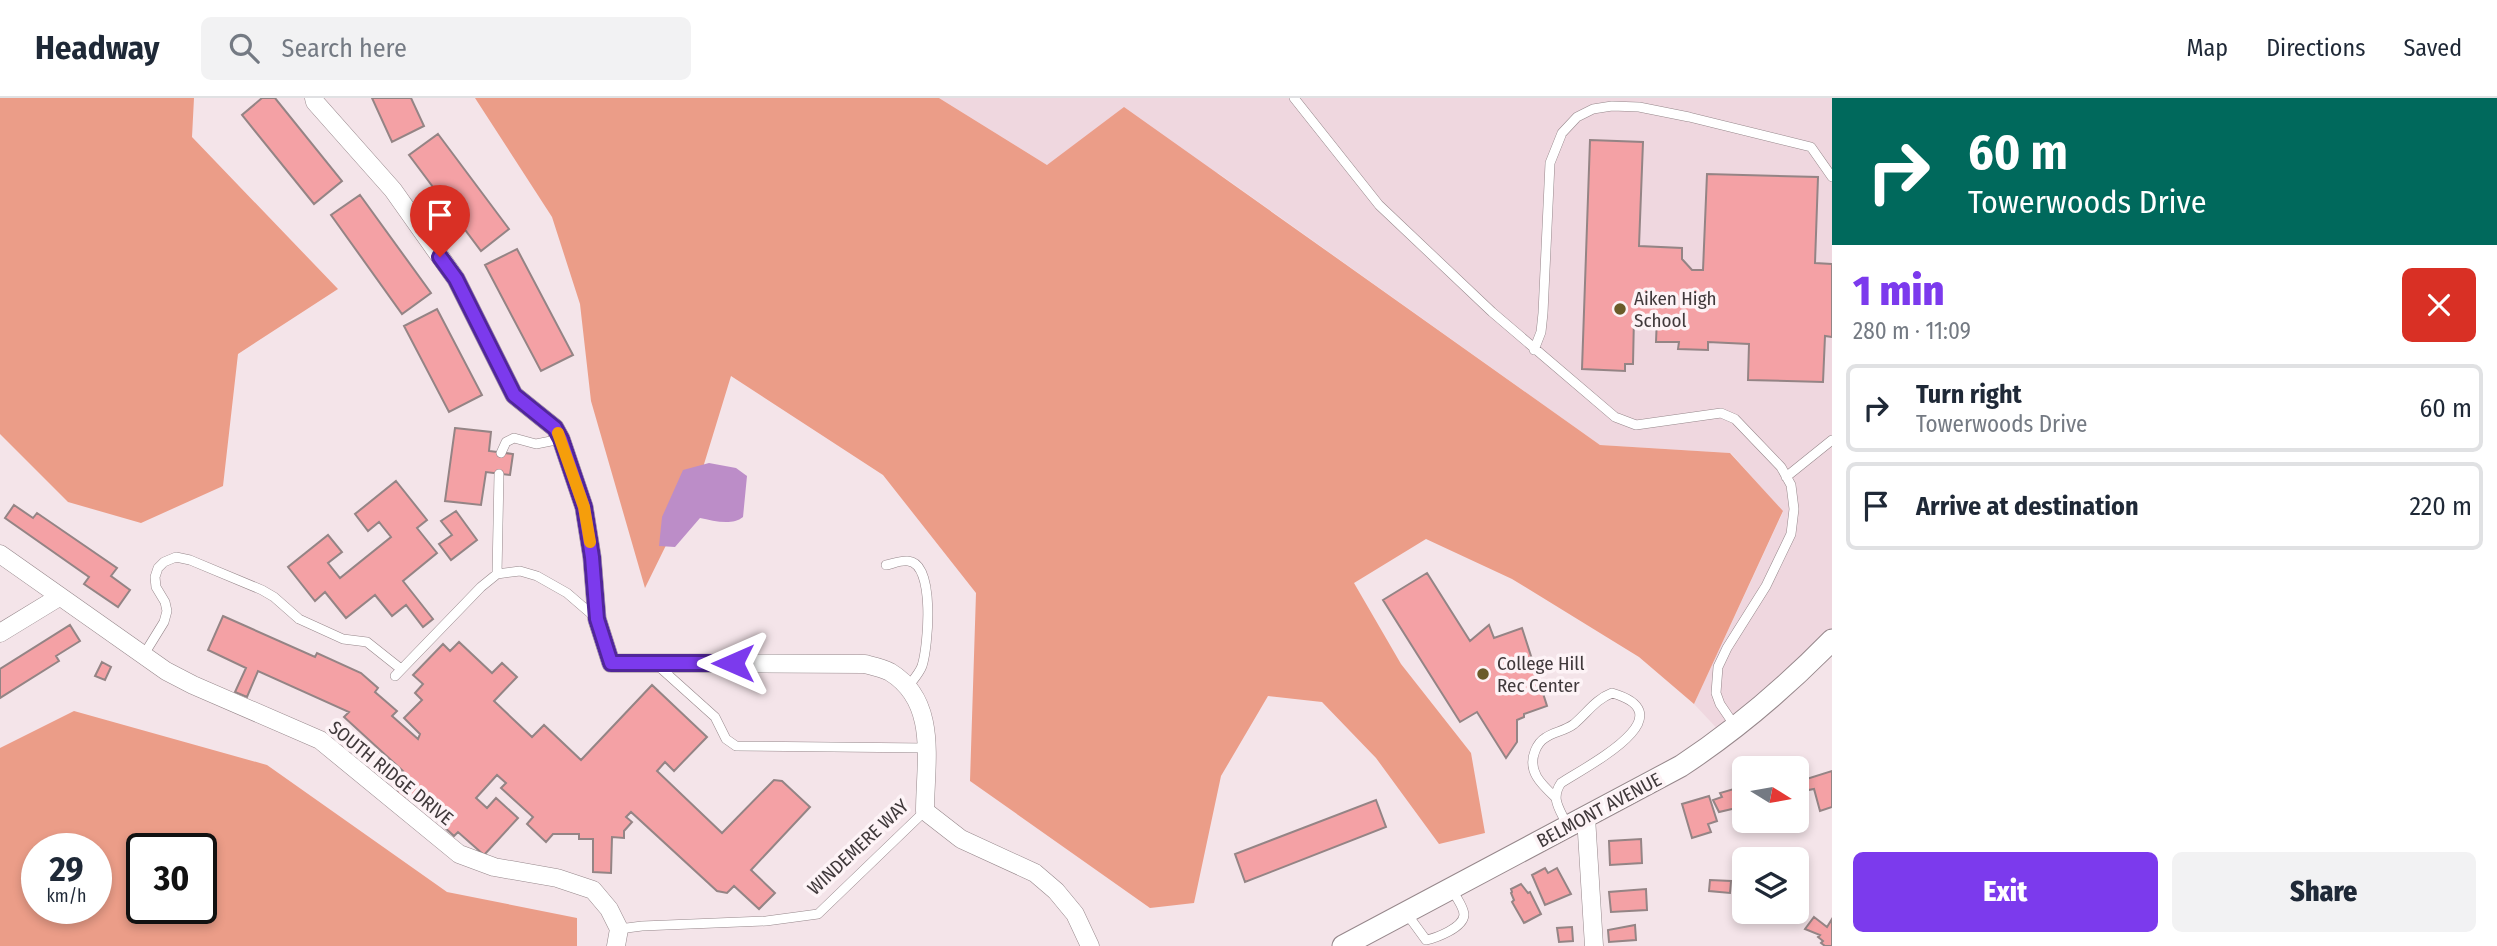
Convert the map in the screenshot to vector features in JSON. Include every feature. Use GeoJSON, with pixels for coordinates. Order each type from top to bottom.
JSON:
{"type":"FeatureCollection","features":[{"type":"Feature","properties":{"kind":"street"},"geometry":{"type":"LineString","coordinates":[[314,98],[393,190],[456,279],[514,395],[555,428],[561,439],[584,507],[592,557],[597,619],[611,663],[865,664],[890,671],[918,701],[924,718],[925,811]]}},
{"type":"Feature","properties":{"kind":"street","name":"SOUTH RIDGE DRIVE"},"geometry":{"type":"LineString","coordinates":[[0,554],[143,656],[193,685],[320,740],[458,854],[494,867],[557,877],[593,890],[610,909],[617,938]]}},
{"type":"Feature","properties":{"kind":"street"},"geometry":{"type":"LineString","coordinates":[[0,633],[59,597]]}},
{"type":"Feature","properties":{"kind":"street","name":"BELMONT AVENUE"},"geometry":{"type":"LineString","coordinates":[[1343,946],[1681,766],[1774,697],[1832,640]]}},
{"type":"Feature","properties":{"kind":"street","name":"WINDEMERE WAY"},"geometry":{"type":"LineString","coordinates":[[925,811],[961,839],[1035,873],[1056,891],[1074,914],[1090,946]]}},
{"type":"Feature","properties":{"kind":"street"},"geometry":{"type":"LineString","coordinates":[[1577,822],[1594,946]]}},
{"type":"Feature","properties":{"kind":"lane"},"geometry":{"type":"LineString","coordinates":[[1294,98],[1379,205],[1534,350],[1615,417],[1636,425],[1721,413],[1735,419],[1781,467],[1791,485],[1794,509],[1791,534],[1766,586],[1727,648],[1716,674],[1716,693],[1720,704],[1737,727]]}},
{"type":"Feature","properties":{"kind":"lane"},"geometry":{"type":"LineString","coordinates":[[1534,350],[1541,332],[1543,313],[1550,163],[1562,133],[1577,117],[1593,109],[1612,106],[1639,107],[1700,119],[1811,147],[1832,177]]}},
{"type":"Feature","properties":{"kind":"lane"},"geometry":{"type":"LineString","coordinates":[[501,453],[506,442],[514,438],[536,443],[561,439]]}},
{"type":"Feature","properties":{"kind":"lane"},"geometry":{"type":"LineString","coordinates":[[1786,477],[1832,440]]}},
{"type":"Feature","properties":{"kind":"lane"},"geometry":{"type":"LineString","coordinates":[[497,574],[499,474]]}},
{"type":"Feature","properties":{"kind":"lane"},"geometry":{"type":"LineString","coordinates":[[143,656],[164,622],[167,611],[156,586],[158,568],[176,557],[190,560],[262,590],[299,619],[343,639],[367,642],[398,673],[481,587],[497,574],[520,571],[537,576],[567,593],[597,619]]}},
{"type":"Feature","properties":{"kind":"lane"},"geometry":{"type":"LineString","coordinates":[[886,565],[908,561],[916,564],[921,572],[928,609],[928,647],[921,670],[907,688]]}},
{"type":"Feature","properties":{"kind":"lane"},"geometry":{"type":"LineString","coordinates":[[654,663],[715,717],[726,740],[736,746],[926,748]]}},
{"type":"Feature","properties":{"kind":"lane"},"geometry":{"type":"LineString","coordinates":[[1555,797],[1561,783],[1631,735],[1641,716],[1636,705],[1612,693],[1600,698],[1571,726],[1545,737],[1537,745],[1531,761],[1533,770],[1541,784],[1577,822]]}},
{"type":"Feature","properties":{"kind":"lane","name":"WINDEMERE WAY"},"geometry":{"type":"LineString","coordinates":[[617,938],[642,926],[766,921],[818,914],[925,811]]}},
{"type":"Feature","properties":{"kind":"lane"},"geometry":{"type":"LineString","coordinates":[[1406,912],[1426,940],[1433,939],[1457,926],[1463,919],[1464,913],[1451,889]]}},
{"type":"Feature","properties":{"kind":"shaded area"},"geometry":{"type":"Polygon","coordinates":[[[0,98],[194,98],[192,137],[338,289],[238,354],[223,486],[141,523],[68,502],[0,434],[0,98]]]}},
{"type":"Feature","properties":{"kind":"shaded area"},"geometry":{"type":"Polygon","coordinates":[[[475,98],[939,98],[1047,165],[1124,107],[1600,445],[1730,453],[1783,511],[1694,704],[1639,657],[1512,579],[1426,539],[1354,583],[1401,664],[1471,753],[1485,833],[1439,844],[1376,758],[1322,702],[1268,696],[1221,776],[1194,903],[1150,908],[970,781],[976,593],[883,475],[731,376],[701,474],[645,588],[591,401],[580,304],[552,217],[475,98]]]}},
{"type":"Feature","properties":{"kind":"shaded area","name":"Aiken High School"},"geometry":{"type":"Polygon","coordinates":[[[939,98],[1832,98],[1832,640],[1725,737],[1694,704],[1783,512],[1731,453],[1600,445],[1218,173],[1047,165],[939,98]]]}},
{"type":"Feature","properties":{"kind":"shaded area"},"geometry":{"type":"Polygon","coordinates":[[[709,463],[736,468],[747,476],[743,517],[728,522],[700,518],[675,547],[659,546],[662,517],[683,470],[709,463]]]}},
{"type":"Feature","properties":{"kind":"shaded area"},"geometry":{"type":"Polygon","coordinates":[[[74,711],[267,765],[447,892],[577,918],[577,946],[0,946],[0,748],[74,711]]]}},
{"type":"Feature","properties":{"kind":"building"},"geometry":{"type":"Polygon","coordinates":[[[262,98],[275,98],[342,181],[314,204],[242,115],[262,98]]]}},
{"type":"Feature","properties":{"kind":"building"},"geometry":{"type":"Polygon","coordinates":[[[372,98],[411,98],[424,126],[392,142],[372,98]]]}},
{"type":"Feature","properties":{"kind":"building"},"geometry":{"type":"Polygon","coordinates":[[[438,134],[509,229],[481,251],[409,155],[438,134]]]}},
{"type":"Feature","properties":{"kind":"building","name":"Aiken High School"},"geometry":{"type":"Polygon","coordinates":[[[1590,140],[1643,142],[1639,246],[1682,248],[1682,259],[1692,270],[1703,270],[1707,174],[1818,177],[1815,263],[1832,264],[1832,337],[1825,336],[1823,382],[1748,380],[1749,344],[1708,342],[1708,350],[1678,349],[1679,342],[1656,342],[1657,317],[1634,317],[1633,364],[1625,364],[1625,371],[1582,369],[1590,140]]]}},
{"type":"Feature","properties":{"kind":"building"},"geometry":{"type":"Polygon","coordinates":[[[360,195],[431,293],[402,314],[331,215],[360,195]]]}},
{"type":"Feature","properties":{"kind":"building"},"geometry":{"type":"Polygon","coordinates":[[[517,249],[573,355],[541,371],[485,265],[517,249]]]}},
{"type":"Feature","properties":{"kind":"building"},"geometry":{"type":"Polygon","coordinates":[[[437,309],[482,395],[449,412],[404,326],[437,309]]]}},
{"type":"Feature","properties":{"kind":"building"},"geometry":{"type":"Polygon","coordinates":[[[455,428],[491,432],[489,451],[513,454],[510,475],[486,472],[481,505],[445,501],[455,428]]]}},
{"type":"Feature","properties":{"kind":"building"},"geometry":{"type":"Polygon","coordinates":[[[396,481],[427,520],[417,528],[437,553],[403,581],[433,619],[423,627],[406,605],[392,616],[375,595],[346,618],[325,592],[315,601],[288,567],[328,535],[342,552],[328,563],[340,578],[391,537],[379,522],[368,531],[355,514],[396,481]]]}},
{"type":"Feature","properties":{"kind":"building"},"geometry":{"type":"Polygon","coordinates":[[[14,505],[33,518],[37,513],[117,568],[111,576],[130,590],[118,607],[84,584],[89,577],[5,518],[14,505]]]}},
{"type":"Feature","properties":{"kind":"building"},"geometry":{"type":"Polygon","coordinates":[[[456,511],[477,540],[451,560],[439,544],[452,535],[441,521],[456,511]]]}},
{"type":"Feature","properties":{"kind":"building","name":"College Hill Rec Center"},"geometry":{"type":"Polygon","coordinates":[[[1427,573],[1470,641],[1489,625],[1494,638],[1522,628],[1547,706],[1524,714],[1524,717],[1517,720],[1517,742],[1506,758],[1477,712],[1460,722],[1383,600],[1427,573]]]}},
{"type":"Feature","properties":{"kind":"building"},"geometry":{"type":"Polygon","coordinates":[[[223,616],[315,657],[317,653],[361,673],[378,688],[375,692],[397,711],[392,716],[418,739],[420,734],[404,718],[422,700],[415,693],[423,684],[413,675],[443,644],[450,651],[459,642],[492,673],[502,663],[517,677],[494,701],[532,737],[544,725],[581,760],[652,685],[707,737],[674,771],[665,762],[657,771],[722,833],[774,780],[782,781],[810,807],[751,870],[775,893],[759,909],[734,886],[727,893],[717,891],[631,812],[626,817],[632,822],[624,831],[624,838],[612,837],[611,873],[593,872],[593,839],[579,839],[579,834],[553,834],[546,842],[527,824],[533,817],[501,788],[506,783],[497,775],[476,798],[487,808],[496,798],[518,818],[484,855],[458,832],[454,836],[408,794],[399,804],[392,797],[401,787],[394,781],[403,771],[344,717],[349,712],[258,671],[247,697],[235,692],[246,668],[208,650],[223,616]]]}},
{"type":"Feature","properties":{"kind":"building"},"geometry":{"type":"Polygon","coordinates":[[[70,625],[80,641],[56,656],[59,661],[0,698],[0,669],[70,625]]]}},
{"type":"Feature","properties":{"kind":"building"},"geometry":{"type":"Polygon","coordinates":[[[102,662],[111,667],[105,680],[95,676],[102,662]]]}},
{"type":"Feature","properties":{"kind":"building"},"geometry":{"type":"Polygon","coordinates":[[[1832,771],[1832,807],[1820,811],[1814,789],[1810,790],[1810,778],[1832,771]]]}},
{"type":"Feature","properties":{"kind":"building"},"geometry":{"type":"Polygon","coordinates":[[[1732,790],[1732,809],[1719,812],[1713,800],[1722,797],[1720,793],[1732,790]]]}},
{"type":"Feature","properties":{"kind":"building"},"geometry":{"type":"Polygon","coordinates":[[[1709,796],[1717,821],[1708,824],[1711,832],[1692,838],[1682,804],[1709,796]]]}},
{"type":"Feature","properties":{"kind":"building"},"geometry":{"type":"Polygon","coordinates":[[[1376,800],[1386,827],[1245,882],[1235,854],[1376,800]]]}},
{"type":"Feature","properties":{"kind":"building"},"geometry":{"type":"Polygon","coordinates":[[[1641,839],[1642,863],[1610,865],[1609,841],[1641,839]]]}},
{"type":"Feature","properties":{"kind":"building"},"geometry":{"type":"Polygon","coordinates":[[[1545,868],[1548,873],[1557,868],[1571,894],[1545,905],[1532,875],[1545,868]]]}},
{"type":"Feature","properties":{"kind":"building"},"geometry":{"type":"Polygon","coordinates":[[[1710,880],[1731,881],[1730,893],[1709,891],[1710,880]]]}},
{"type":"Feature","properties":{"kind":"building"},"geometry":{"type":"Polygon","coordinates":[[[1521,884],[1530,892],[1541,914],[1524,923],[1512,902],[1514,900],[1511,893],[1511,889],[1521,884]]]}},
{"type":"Feature","properties":{"kind":"building"},"geometry":{"type":"Polygon","coordinates":[[[1646,889],[1647,910],[1611,912],[1609,892],[1646,889]]]}},
{"type":"Feature","properties":{"kind":"building"},"geometry":{"type":"Polygon","coordinates":[[[1814,917],[1827,927],[1832,919],[1832,946],[1825,946],[1818,937],[1820,935],[1805,929],[1814,917]]]}},
{"type":"Feature","properties":{"kind":"building"},"geometry":{"type":"Polygon","coordinates":[[[1635,925],[1636,940],[1609,942],[1608,930],[1635,925]]]}},
{"type":"Feature","properties":{"kind":"building"},"geometry":{"type":"Polygon","coordinates":[[[1572,927],[1573,941],[1559,942],[1557,928],[1572,927]]]}},
{"type":"Feature","properties":{"kind":"slow traffic"},"geometry":{"type":"LineString","coordinates":[[558,433],[584,507],[590,542]]}},
{"type":"Feature","properties":{"kind":"place","name":"Aiken High School"},"geometry":{"type":"Point","coordinates":[1620,309]}},
{"type":"Feature","properties":{"kind":"place","name":"College Hill Rec Center"},"geometry":{"type":"Point","coordinates":[1483,674]}},
{"type":"Feature","properties":{"kind":"route"},"geometry":{"type":"LineString","coordinates":[[440,257],[456,279],[514,395],[555,428],[561,439],[584,507],[592,557],[597,619],[611,663],[733,663]]}}]}
